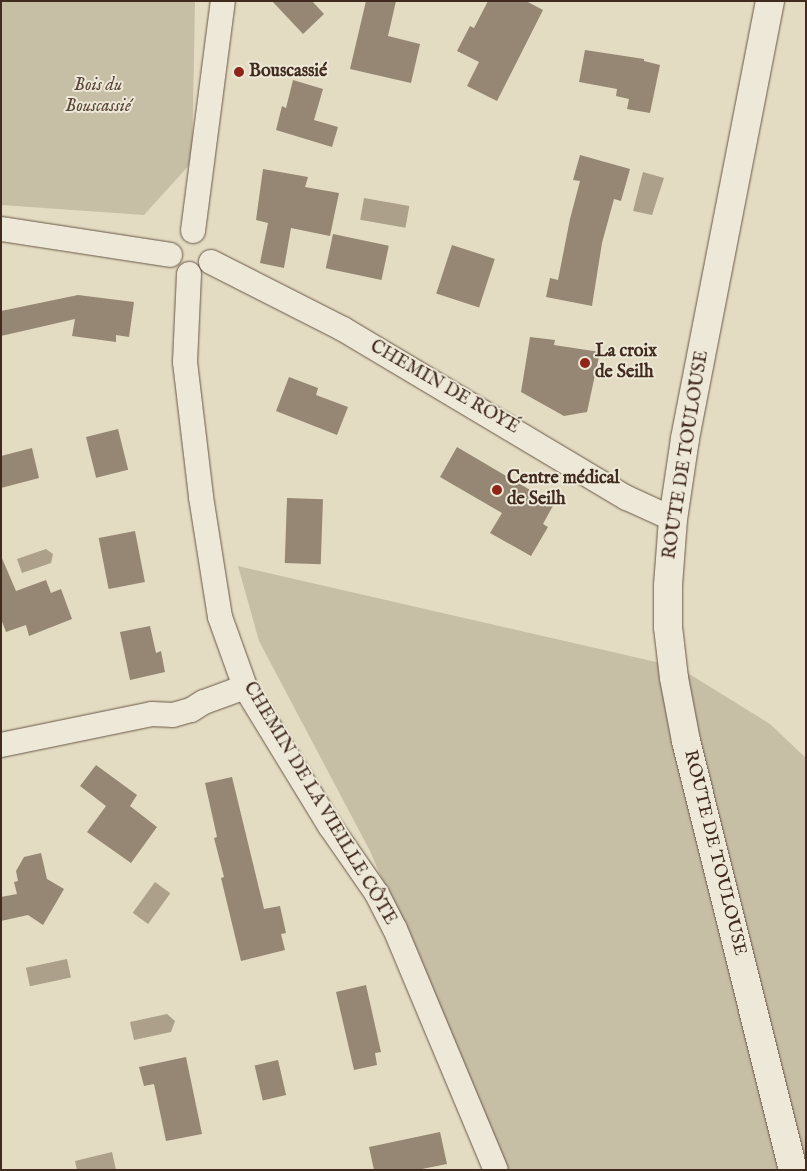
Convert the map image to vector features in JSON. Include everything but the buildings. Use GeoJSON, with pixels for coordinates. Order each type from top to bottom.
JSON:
{"type":"FeatureCollection","features":[{"type":"Feature","properties":{"kind":"main road","name":"ROUTE DE TOULOUSE"},"geometry":{"type":"LineString","coordinates":[[770,1],[685,439],[673,519],[668,586],[668,627],[674,678],[686,741],[793,1170]]}},
{"type":"Feature","properties":{"kind":"street"},"geometry":{"type":"LineString","coordinates":[[193,231],[223,1]]}},
{"type":"Feature","properties":{"kind":"street"},"geometry":{"type":"LineString","coordinates":[[1,229],[170,255]]}},
{"type":"Feature","properties":{"kind":"street"},"geometry":{"type":"LineString","coordinates":[[193,231],[208,238],[212,245],[211,262],[202,271],[188,274],[173,264],[170,255],[171,245],[176,237],[184,232],[193,231]]}},
{"type":"Feature","properties":{"kind":"street","name":"CHEMIN DE ROYÉ"},"geometry":{"type":"LineString","coordinates":[[211,262],[343,329],[628,498],[673,519]]}},
{"type":"Feature","properties":{"kind":"street","name":"CHEMIN DE LA VIEILLE CÔTE"},"geometry":{"type":"LineString","coordinates":[[188,274],[185,362],[201,497],[220,617],[245,687],[330,826],[377,894],[396,930],[496,1170]]}},
{"type":"Feature","properties":{"kind":"street"},"geometry":{"type":"LineString","coordinates":[[1,745],[152,714],[173,715],[191,710],[204,702],[245,687]]}},
{"type":"Feature","properties":{"kind":"green space","name":"Bois du Bouscassié"},"geometry":{"type":"Polygon","coordinates":[[[1,1],[195,1],[192,162],[144,215],[1,205],[1,1]]]}},
{"type":"Feature","properties":{"kind":"green space"},"geometry":{"type":"Polygon","coordinates":[[[238,566],[678,667],[770,724],[806,758],[806,1170],[506,1170],[370,851],[259,641],[238,566]]]}},
{"type":"Feature","properties":{"kind":"shaded area"},"geometry":{"type":"Polygon","coordinates":[[[643,172],[664,178],[652,215],[633,211],[643,172]]]}},
{"type":"Feature","properties":{"kind":"shaded area"},"geometry":{"type":"Polygon","coordinates":[[[364,198],[409,206],[405,228],[360,220],[364,198]]]}},
{"type":"Feature","properties":{"kind":"shaded area"},"geometry":{"type":"Polygon","coordinates":[[[46,549],[53,554],[51,563],[22,573],[17,559],[46,549]]]}},
{"type":"Feature","properties":{"kind":"shaded area"},"geometry":{"type":"Polygon","coordinates":[[[155,882],[170,893],[148,924],[133,913],[155,882]]]}},
{"type":"Feature","properties":{"kind":"shaded area"},"geometry":{"type":"Polygon","coordinates":[[[67,959],[71,978],[30,986],[26,968],[67,959]]]}},
{"type":"Feature","properties":{"kind":"shaded area"},"geometry":{"type":"Polygon","coordinates":[[[167,1014],[175,1021],[171,1032],[134,1040],[130,1022],[167,1014]]]}},
{"type":"Feature","properties":{"kind":"shaded area"},"geometry":{"type":"Polygon","coordinates":[[[112,1152],[116,1170],[77,1170],[75,1161],[112,1152]]]}},
{"type":"Feature","properties":{"kind":"place","name":"Bouscassié"},"geometry":{"type":"Point","coordinates":[239,72]}},
{"type":"Feature","properties":{"kind":"place","name":"La croix de Seilh"},"geometry":{"type":"Point","coordinates":[585,363]}},
{"type":"Feature","properties":{"kind":"place","name":"Centre médical de Seilh"},"geometry":{"type":"Point","coordinates":[497,490]}}]}
